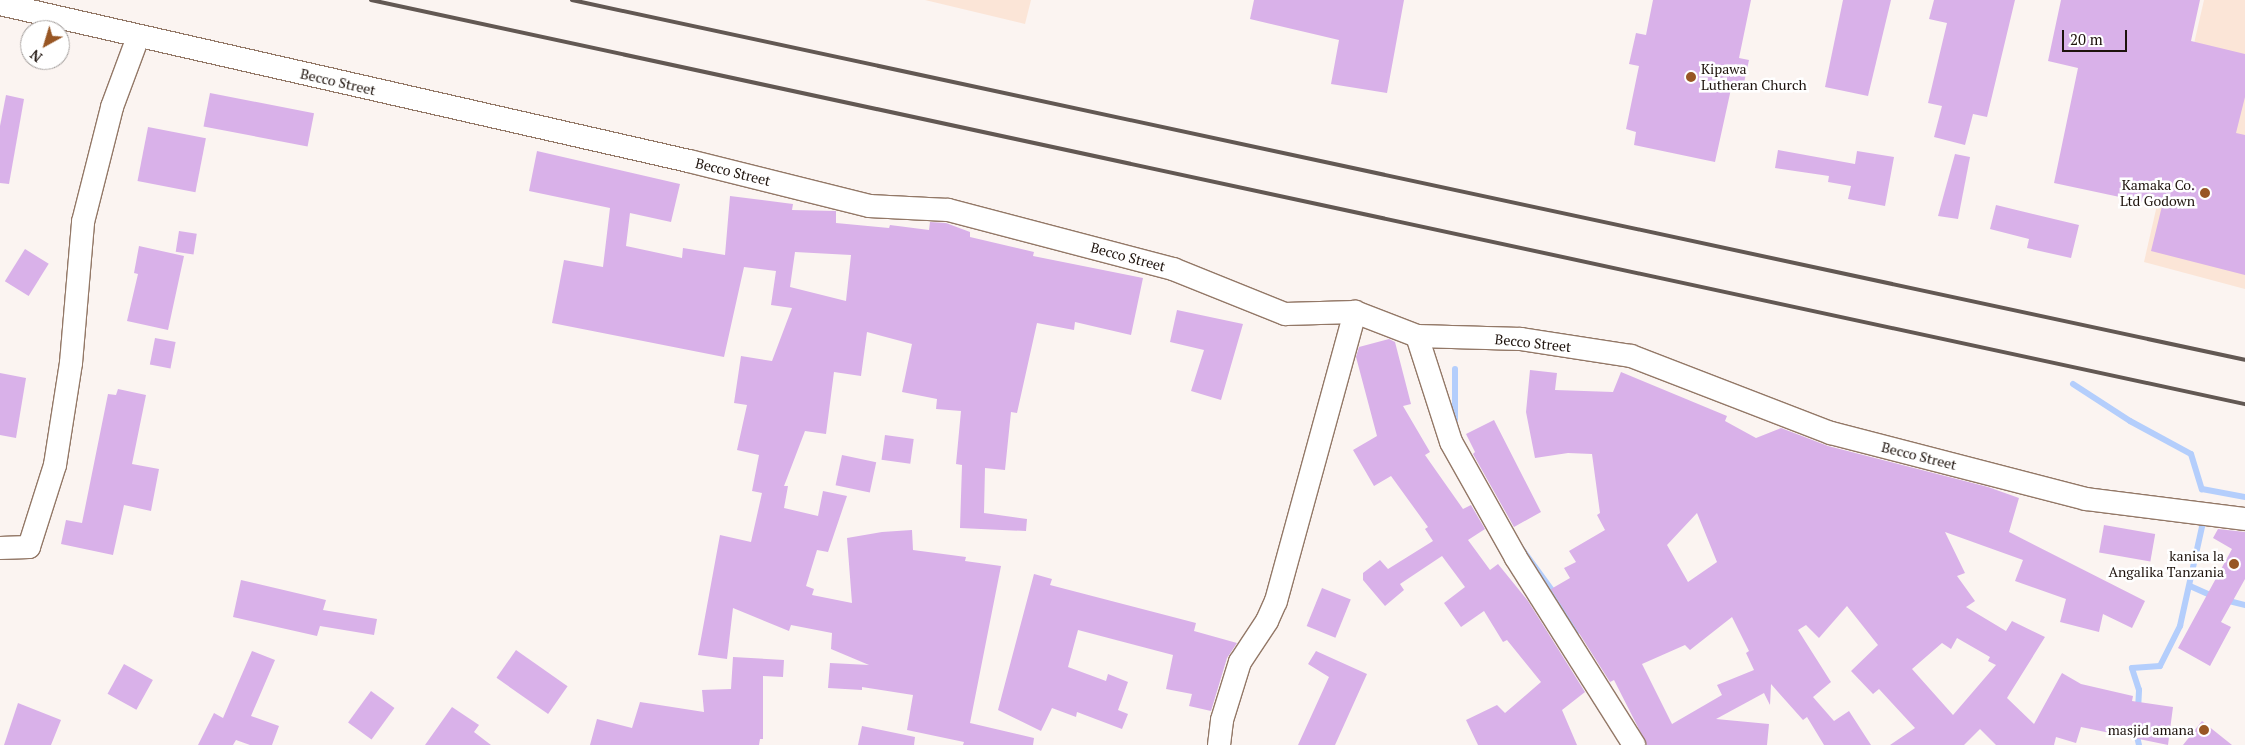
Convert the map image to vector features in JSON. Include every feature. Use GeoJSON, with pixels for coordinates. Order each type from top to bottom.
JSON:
{"type":"FeatureCollection","features":[{"type":"Feature","properties":{"kind":"street","name":"Becco Street"},"geometry":{"type":"LineString","coordinates":[[0,4],[689,162],[869,206],[948,210],[1173,269],[1285,314],[1355,312],[1417,336],[1521,339],[1630,356],[1831,433],[2086,499],[2245,519]]}},
{"type":"Feature","properties":{"kind":"street"},"geometry":{"type":"LineString","coordinates":[[0,548],[29,547],[55,465],[71,363],[83,222],[112,107],[138,37]]}},
{"type":"Feature","properties":{"kind":"street"},"geometry":{"type":"LineString","coordinates":[[1219,745],[1222,720],[1240,662],[1267,622],[1276,602],[1355,312]]}},
{"type":"Feature","properties":{"kind":"street"},"geometry":{"type":"LineString","coordinates":[[1417,336],[1451,442],[1516,558],[1634,745]]}},
{"type":"Feature","properties":{"kind":"shaded area"},"geometry":{"type":"Polygon","coordinates":[[[925,0],[1031,0],[1025,24],[925,0]]]}},
{"type":"Feature","properties":{"kind":"shaded area","name":"Kamaka Co. Ltd Godown"},"geometry":{"type":"Polygon","coordinates":[[[2204,0],[2245,0],[2245,289],[2144,262],[2204,0]]]}},
{"type":"Feature","properties":{"kind":"building"},"geometry":{"type":"Polygon","coordinates":[[[1254,0],[1404,0],[1387,93],[1331,84],[1339,40],[1250,19],[1254,0]]]}},
{"type":"Feature","properties":{"kind":"building","name":"Kipawa Lutheran Church"},"geometry":{"type":"Polygon","coordinates":[[[1653,0],[1751,0],[1739,58],[1749,60],[1742,92],[1731,89],[1715,162],[1634,145],[1636,132],[1626,129],[1639,66],[1629,64],[1636,33],[1646,35],[1653,0]]]}},
{"type":"Feature","properties":{"kind":"building"},"geometry":{"type":"Polygon","coordinates":[[[1843,0],[1891,0],[1868,96],[1825,87],[1843,0]]]}},
{"type":"Feature","properties":{"kind":"building"},"geometry":{"type":"Polygon","coordinates":[[[1934,0],[2015,0],[1987,117],[1973,114],[1965,145],[1934,137],[1942,106],[1928,103],[1947,23],[1929,19],[1934,0]]]}},
{"type":"Feature","properties":{"kind":"building"},"geometry":{"type":"Polygon","coordinates":[[[2061,0],[2200,0],[2191,41],[2245,54],[2245,97],[2236,133],[2245,135],[2245,275],[2151,251],[2162,206],[2054,183],[2078,68],[2048,61],[2061,0]]]}},
{"type":"Feature","properties":{"kind":"building"},"geometry":{"type":"Polygon","coordinates":[[[210,93],[314,113],[308,147],[204,126],[210,93]]]}},
{"type":"Feature","properties":{"kind":"building"},"geometry":{"type":"Polygon","coordinates":[[[6,95],[24,99],[9,184],[0,183],[0,126],[6,95]]]}},
{"type":"Feature","properties":{"kind":"building"},"geometry":{"type":"Polygon","coordinates":[[[148,127],[206,138],[195,192],[138,181],[148,127]]]}},
{"type":"Feature","properties":{"kind":"building"},"geometry":{"type":"Polygon","coordinates":[[[1778,150],[1855,164],[1857,151],[1894,157],[1885,206],[1848,199],[1851,186],[1828,182],[1829,176],[1775,168],[1778,150]]]}},
{"type":"Feature","properties":{"kind":"building"},"geometry":{"type":"Polygon","coordinates":[[[537,151],[680,184],[671,222],[630,213],[626,246],[682,258],[683,248],[725,255],[730,196],[793,204],[792,210],[836,211],[836,223],[889,228],[890,225],[929,230],[930,222],[946,223],[970,232],[970,237],[1034,252],[1033,256],[1143,278],[1131,335],[1075,322],[1074,330],[1037,323],[1017,413],[1011,412],[1005,470],[985,468],[984,513],[1027,519],[1026,531],[960,528],[962,465],[956,464],[961,411],[936,409],[937,399],[902,392],[912,344],[867,332],[861,376],[834,372],[826,434],[805,431],[784,486],[788,486],[784,508],[818,516],[823,491],[847,496],[828,552],[817,550],[806,586],[814,589],[812,595],[852,603],[847,538],[882,532],[912,530],[913,550],[966,557],[965,561],[1001,566],[970,723],[1034,738],[1033,745],[963,745],[964,742],[907,730],[913,695],[862,687],[862,690],[828,688],[830,663],[869,665],[831,649],[832,633],[791,625],[789,631],[733,608],[727,659],[698,655],[720,535],[751,542],[762,493],[752,491],[759,455],[737,450],[747,405],[734,403],[741,356],[772,361],[792,308],[771,305],[776,271],[744,267],[724,357],[552,323],[564,260],[603,267],[610,208],[529,191],[537,151]],[[795,252],[790,287],[846,301],[851,255],[795,252]]]}},
{"type":"Feature","properties":{"kind":"building"},"geometry":{"type":"Polygon","coordinates":[[[1955,154],[1970,157],[1958,219],[1938,216],[1955,154]]]}},
{"type":"Feature","properties":{"kind":"building"},"geometry":{"type":"Polygon","coordinates":[[[1996,205],[2079,225],[2071,258],[2027,248],[2029,239],[1990,229],[1996,205]]]}},
{"type":"Feature","properties":{"kind":"building"},"geometry":{"type":"Polygon","coordinates":[[[179,231],[197,234],[193,255],[176,252],[179,231]]]}},
{"type":"Feature","properties":{"kind":"building"},"geometry":{"type":"Polygon","coordinates":[[[139,246],[184,256],[168,330],[127,321],[138,274],[134,273],[139,246]]]}},
{"type":"Feature","properties":{"kind":"building"},"geometry":{"type":"Polygon","coordinates":[[[25,249],[49,264],[29,296],[5,281],[25,249]]]}},
{"type":"Feature","properties":{"kind":"building"},"geometry":{"type":"Polygon","coordinates":[[[1177,310],[1243,324],[1221,400],[1191,391],[1204,350],[1170,342],[1177,310]]]}},
{"type":"Feature","properties":{"kind":"building"},"geometry":{"type":"Polygon","coordinates":[[[155,338],[176,342],[170,369],[150,365],[155,338]]]}},
{"type":"Feature","properties":{"kind":"building"},"geometry":{"type":"Polygon","coordinates":[[[1389,339],[1395,342],[1411,404],[1403,406],[1430,452],[1425,455],[1463,509],[1471,505],[1485,529],[1468,540],[1490,570],[1498,564],[1528,601],[1585,692],[1562,710],[1577,745],[1478,745],[1466,720],[1497,705],[1505,713],[1541,682],[1507,640],[1503,642],[1484,611],[1461,627],[1444,603],[1465,587],[1442,556],[1400,584],[1404,590],[1385,606],[1363,580],[1363,573],[1380,560],[1388,569],[1433,541],[1425,529],[1428,527],[1391,476],[1374,486],[1353,450],[1377,436],[1356,357],[1359,347],[1389,339]]]}},
{"type":"Feature","properties":{"kind":"building"},"geometry":{"type":"Polygon","coordinates":[[[1530,370],[1557,373],[1555,390],[1613,392],[1621,372],[1727,416],[1725,421],[1756,438],[1781,428],[1828,446],[1988,487],[2019,498],[2009,532],[2145,601],[2132,628],[2103,614],[2099,632],[2060,622],[2066,599],[2015,581],[2023,560],[1945,532],[1965,573],[1957,576],[1975,601],[1966,607],[2006,631],[2012,621],[2045,637],[2007,698],[2034,724],[2062,673],[2081,684],[2133,696],[2132,701],[2173,707],[2168,745],[2081,727],[2076,743],[2056,737],[2054,745],[1996,745],[1980,729],[1964,745],[1890,745],[1915,728],[1879,689],[1873,694],[1851,671],[1878,645],[1847,606],[1819,638],[1806,625],[1798,630],[1831,682],[1813,697],[1834,721],[1849,711],[1871,745],[1824,745],[1807,717],[1803,720],[1771,684],[1770,705],[1764,693],[1716,719],[1769,724],[1767,745],[1647,745],[1614,680],[1610,682],[1551,589],[1570,578],[1564,568],[1576,562],[1569,551],[1605,530],[1597,515],[1600,513],[1592,454],[1568,453],[1535,458],[1526,412],[1530,370]],[[1697,513],[1667,545],[1688,582],[1717,562],[1697,513]],[[1732,617],[1690,650],[1685,645],[1642,664],[1672,724],[1722,695],[1717,685],[1754,670],[1746,653],[1749,651],[1732,617]],[[1957,638],[1951,649],[1942,643],[1912,669],[1953,715],[1996,665],[1988,661],[1990,657],[1957,638]]]}},
{"type":"Feature","properties":{"kind":"building"},"geometry":{"type":"Polygon","coordinates":[[[0,373],[26,378],[16,438],[0,435],[0,373]]]}},
{"type":"Feature","properties":{"kind":"building"},"geometry":{"type":"Polygon","coordinates":[[[118,389],[146,395],[132,464],[159,469],[151,511],[124,505],[113,555],[61,544],[66,520],[82,523],[108,394],[116,395],[118,389]]]}},
{"type":"Feature","properties":{"kind":"building"},"geometry":{"type":"Polygon","coordinates":[[[1494,420],[1541,512],[1514,527],[1473,454],[1475,452],[1466,434],[1494,420]]]}},
{"type":"Feature","properties":{"kind":"building"},"geometry":{"type":"Polygon","coordinates":[[[885,435],[914,439],[910,464],[882,460],[885,435]]]}},
{"type":"Feature","properties":{"kind":"building"},"geometry":{"type":"Polygon","coordinates":[[[842,455],[876,462],[870,493],[836,485],[842,455]]]}},
{"type":"Feature","properties":{"kind":"building"},"geometry":{"type":"Polygon","coordinates":[[[2104,525],[2155,534],[2150,562],[2099,553],[2104,525]]]}},
{"type":"Feature","properties":{"kind":"building"},"geometry":{"type":"Polygon","coordinates":[[[2218,529],[2245,532],[2245,579],[2221,622],[2231,627],[2210,666],[2178,648],[2232,549],[2213,538],[2218,529]]]}},
{"type":"Feature","properties":{"kind":"building"},"geometry":{"type":"Polygon","coordinates":[[[1034,574],[1052,579],[1050,585],[1196,623],[1194,631],[1237,643],[1227,658],[1211,711],[1189,706],[1192,694],[1166,689],[1173,655],[1078,630],[1068,667],[1106,681],[1108,674],[1128,682],[1118,710],[1128,714],[1122,729],[1077,712],[1076,717],[1052,708],[1041,731],[998,710],[1034,574]]]}},
{"type":"Feature","properties":{"kind":"building"},"geometry":{"type":"Polygon","coordinates":[[[241,580],[326,600],[323,610],[377,619],[374,635],[320,626],[317,636],[233,617],[241,580]]]}},
{"type":"Feature","properties":{"kind":"building"},"geometry":{"type":"Polygon","coordinates":[[[1322,588],[1351,600],[1335,638],[1307,626],[1322,588]]]}},
{"type":"Feature","properties":{"kind":"building"},"geometry":{"type":"Polygon","coordinates":[[[516,650],[568,686],[548,714],[496,678],[516,650]]]}},
{"type":"Feature","properties":{"kind":"building"},"geometry":{"type":"Polygon","coordinates":[[[252,651],[275,660],[251,716],[279,726],[272,745],[250,745],[236,740],[233,745],[198,745],[214,713],[223,718],[252,651]]]}},
{"type":"Feature","properties":{"kind":"building"},"geometry":{"type":"Polygon","coordinates":[[[1316,651],[1367,674],[1335,745],[1298,745],[1329,677],[1308,664],[1316,651]]]}},
{"type":"Feature","properties":{"kind":"building"},"geometry":{"type":"Polygon","coordinates":[[[733,657],[784,660],[783,677],[763,676],[763,739],[760,739],[759,745],[590,745],[597,719],[632,728],[640,702],[704,712],[702,690],[731,689],[733,657]]]}},
{"type":"Feature","properties":{"kind":"building"},"geometry":{"type":"Polygon","coordinates":[[[124,664],[153,680],[136,710],[108,694],[124,664]]]}},
{"type":"Feature","properties":{"kind":"building"},"geometry":{"type":"Polygon","coordinates":[[[371,691],[394,708],[372,740],[348,723],[371,691]]]}},
{"type":"Feature","properties":{"kind":"building"},"geometry":{"type":"Polygon","coordinates":[[[18,703],[61,720],[51,745],[4,745],[18,703]]]}},
{"type":"Feature","properties":{"kind":"building"},"geometry":{"type":"Polygon","coordinates":[[[452,707],[479,725],[474,732],[491,745],[425,745],[452,707]]]}},
{"type":"Feature","properties":{"kind":"building","name":"masjid amana"},"geometry":{"type":"Polygon","coordinates":[[[2202,721],[2232,745],[2183,745],[2202,721]]]}},
{"type":"Feature","properties":{"kind":"building"},"geometry":{"type":"Polygon","coordinates":[[[862,726],[915,737],[914,745],[858,745],[862,726]]]}},
{"type":"Feature","properties":{"kind":"waterway"},"geometry":{"type":"LineString","coordinates":[[1455,369],[1455,420]]}},
{"type":"Feature","properties":{"kind":"waterway"},"geometry":{"type":"LineString","coordinates":[[2073,384],[2130,421],[2191,454],[2202,489],[2245,497]]}},
{"type":"Feature","properties":{"kind":"waterway"},"geometry":{"type":"LineString","coordinates":[[2138,710],[2139,690],[2132,668],[2160,666],[2180,626],[2204,518]]}},
{"type":"Feature","properties":{"kind":"waterway"},"geometry":{"type":"LineString","coordinates":[[1522,549],[1559,600],[1576,633]]}},
{"type":"Feature","properties":{"kind":"waterway"},"geometry":{"type":"LineString","coordinates":[[2190,586],[2215,597]]}},
{"type":"Feature","properties":{"kind":"waterway"},"geometry":{"type":"LineString","coordinates":[[2225,600],[2245,605]]}},
{"type":"Feature","properties":{"kind":"waterway"},"geometry":{"type":"LineString","coordinates":[[2136,732],[2139,745]]}},
{"type":"Feature","properties":{"kind":"railway"},"geometry":{"type":"LineString","coordinates":[[371,0],[2245,404]]}},
{"type":"Feature","properties":{"kind":"railway"},"geometry":{"type":"LineString","coordinates":[[572,0],[2245,360]]}},
{"type":"Feature","properties":{"kind":"place","name":"Kipawa Lutheran Church"},"geometry":{"type":"Point","coordinates":[1691,77]}},
{"type":"Feature","properties":{"kind":"place","name":"Kamaka Co. Ltd Godown"},"geometry":{"type":"Point","coordinates":[2205,193]}},
{"type":"Feature","properties":{"kind":"place","name":"kanisa la Angalika Tanzania"},"geometry":{"type":"Point","coordinates":[2234,564]}},
{"type":"Feature","properties":{"kind":"place","name":"masjid amana"},"geometry":{"type":"Point","coordinates":[2204,730]}}]}
